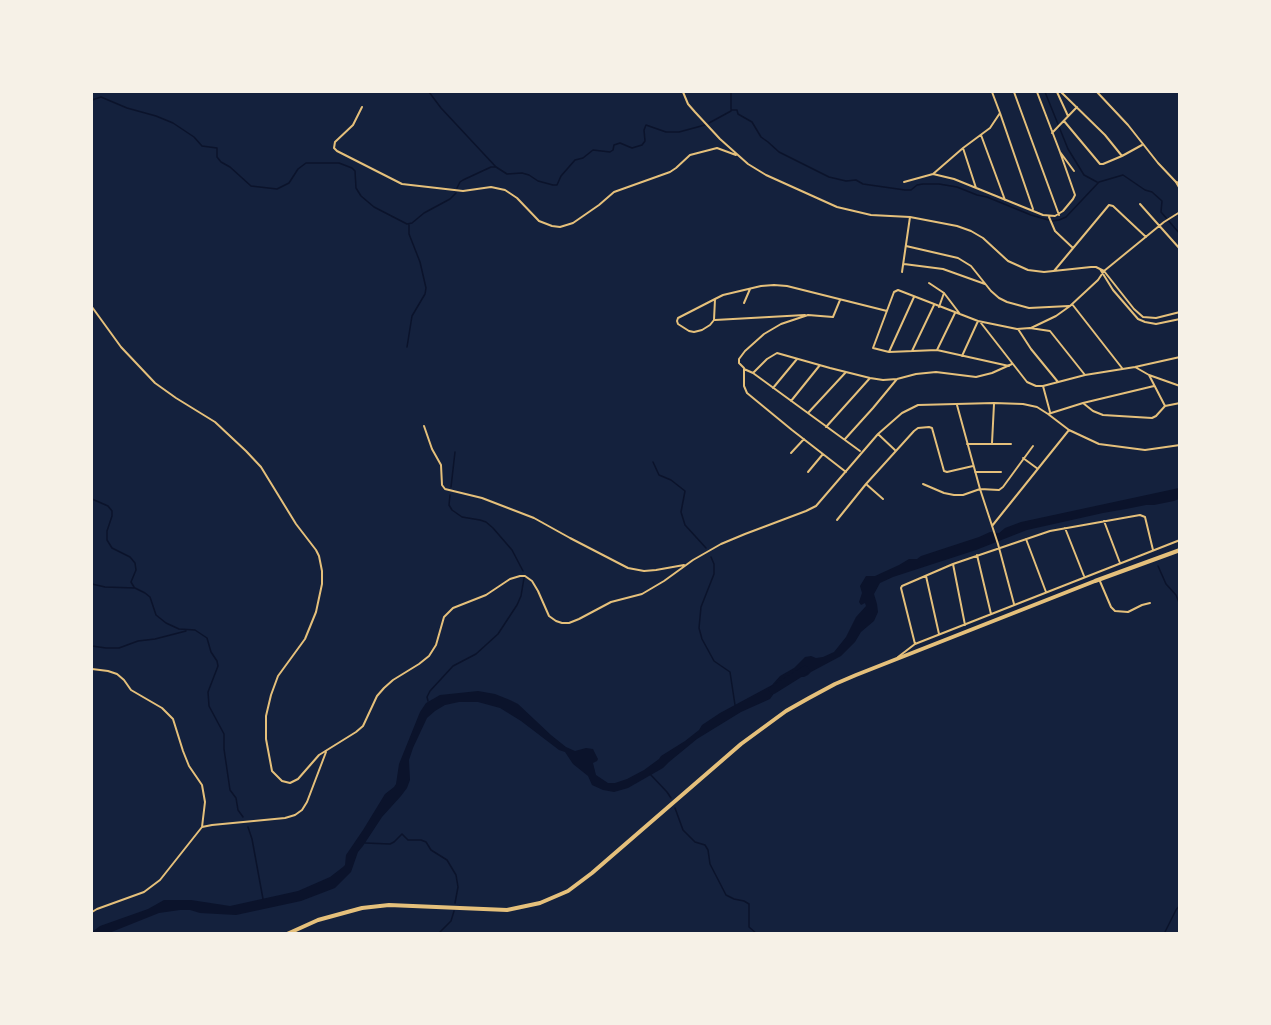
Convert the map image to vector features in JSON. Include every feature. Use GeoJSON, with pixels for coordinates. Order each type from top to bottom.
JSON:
{"type":"FeatureCollection","features":[{"type":"Feature","properties":{"kind":"highway"},"geometry":{"type":"LineString","coordinates":[[287,933],[318,920],[362,908],[389,905],[507,910],[540,903],[568,891],[592,873],[741,744],[786,711],[834,684],[1099,579],[1179,550]]}},
{"type":"Feature","properties":{"kind":"street"},"geometry":{"type":"LineString","coordinates":[[683,92],[688,104],[720,139],[748,164],[766,175],[837,207],[871,215],[910,217],[957,226],[983,238],[1014,265],[1036,272],[1096,267],[1143,317],[1156,318],[1179,312]]}},
{"type":"Feature","properties":{"kind":"street"},"geometry":{"type":"LineString","coordinates":[[992,92],[1033,211]]}},
{"type":"Feature","properties":{"kind":"street"},"geometry":{"type":"LineString","coordinates":[[1014,92],[1059,215]]}},
{"type":"Feature","properties":{"kind":"street"},"geometry":{"type":"LineString","coordinates":[[933,174],[954,179],[1049,217],[1059,215],[1073,199],[1075,193],[1037,92]]}},
{"type":"Feature","properties":{"kind":"street"},"geometry":{"type":"LineString","coordinates":[[1059,92],[1105,135],[1122,156]]}},
{"type":"Feature","properties":{"kind":"street"},"geometry":{"type":"LineString","coordinates":[[1059,92],[1068,116]]}},
{"type":"Feature","properties":{"kind":"street"},"geometry":{"type":"LineString","coordinates":[[1097,92],[1128,125],[1142,145],[1176,182],[1179,189]]}},
{"type":"Feature","properties":{"kind":"street"},"geometry":{"type":"LineString","coordinates":[[362,106],[353,124],[335,142],[334,148],[337,151],[402,184],[463,191],[491,187],[505,190],[517,198],[539,221],[552,226],[573,224],[614,192],[670,172],[690,155],[717,148],[736,154]]}},
{"type":"Feature","properties":{"kind":"street"},"geometry":{"type":"LineString","coordinates":[[1052,133],[1077,107]]}},
{"type":"Feature","properties":{"kind":"street"},"geometry":{"type":"LineString","coordinates":[[904,182],[933,174],[993,125],[1000,113]]}},
{"type":"Feature","properties":{"kind":"street"},"geometry":{"type":"LineString","coordinates":[[1064,121],[1099,163],[1103,164],[1142,145]]}},
{"type":"Feature","properties":{"kind":"street"},"geometry":{"type":"LineString","coordinates":[[981,135],[1006,201]]}},
{"type":"Feature","properties":{"kind":"street"},"geometry":{"type":"LineString","coordinates":[[963,148],[976,188]]}},
{"type":"Feature","properties":{"kind":"street"},"geometry":{"type":"LineString","coordinates":[[1060,152],[1074,171]]}},
{"type":"Feature","properties":{"kind":"street"},"geometry":{"type":"LineString","coordinates":[[1140,204],[1179,249]]}},
{"type":"Feature","properties":{"kind":"street"},"geometry":{"type":"LineString","coordinates":[[1053,271],[1109,205],[1113,206],[1146,237]]}},
{"type":"Feature","properties":{"kind":"street"},"geometry":{"type":"LineString","coordinates":[[1030,328],[1056,316],[1071,305],[1103,273],[1179,212]]}},
{"type":"Feature","properties":{"kind":"street"},"geometry":{"type":"LineString","coordinates":[[902,272],[910,217]]}},
{"type":"Feature","properties":{"kind":"street"},"geometry":{"type":"LineString","coordinates":[[1049,217],[1052,228],[1073,248]]}},
{"type":"Feature","properties":{"kind":"street"},"geometry":{"type":"LineString","coordinates":[[906,246],[958,258],[971,266],[999,298],[1017,306],[1044,308],[1071,305]]}},
{"type":"Feature","properties":{"kind":"street"},"geometry":{"type":"LineString","coordinates":[[904,264],[951,272],[986,285]]}},
{"type":"Feature","properties":{"kind":"street"},"geometry":{"type":"LineString","coordinates":[[1103,273],[1122,302],[1138,319],[1156,324],[1179,319]]}},
{"type":"Feature","properties":{"kind":"street"},"geometry":{"type":"LineString","coordinates":[[929,283],[944,292],[960,315]]}},
{"type":"Feature","properties":{"kind":"street"},"geometry":{"type":"LineString","coordinates":[[715,299],[714,320],[710,325],[692,332],[678,324],[678,318],[715,299],[729,293],[761,286],[780,285],[886,311]]}},
{"type":"Feature","properties":{"kind":"street"},"geometry":{"type":"LineString","coordinates":[[744,303],[750,289]]}},
{"type":"Feature","properties":{"kind":"street"},"geometry":{"type":"LineString","coordinates":[[1011,365],[937,350],[889,352],[873,348],[894,292],[898,291],[979,322],[1051,332],[1085,375]]}},
{"type":"Feature","properties":{"kind":"street"},"geometry":{"type":"LineString","coordinates":[[939,307],[944,292]]}},
{"type":"Feature","properties":{"kind":"street"},"geometry":{"type":"LineString","coordinates":[[889,352],[914,297]]}},
{"type":"Feature","properties":{"kind":"street"},"geometry":{"type":"LineString","coordinates":[[714,320],[808,315],[833,317],[840,300]]}},
{"type":"Feature","properties":{"kind":"street"},"geometry":{"type":"LineString","coordinates":[[912,351],[934,305]]}},
{"type":"Feature","properties":{"kind":"street"},"geometry":{"type":"LineString","coordinates":[[1071,305],[1122,368]]}},
{"type":"Feature","properties":{"kind":"street"},"geometry":{"type":"LineString","coordinates":[[92,307],[121,347],[155,383],[215,422],[261,467],[319,556],[322,571],[318,604],[304,639],[274,684],[266,716],[266,739],[272,771],[282,782],[290,783],[298,779],[320,755],[363,726],[377,696],[384,688],[429,656],[436,645],[444,617],[453,608],[486,595],[514,577],[525,576],[532,581],[552,619],[562,623],[579,619],[611,602],[648,591],[687,564],[734,538],[816,506],[878,434],[902,413],[918,405],[1023,404],[1037,407],[1049,413],[1068,430],[1105,445],[1145,450],[1179,445]]}},
{"type":"Feature","properties":{"kind":"street"},"geometry":{"type":"LineString","coordinates":[[937,350],[955,313]]}},
{"type":"Feature","properties":{"kind":"street"},"geometry":{"type":"LineString","coordinates":[[808,315],[782,324],[759,338],[745,351],[739,363],[744,369],[753,373],[861,452]]}},
{"type":"Feature","properties":{"kind":"street"},"geometry":{"type":"LineString","coordinates":[[962,356],[979,322]]}},
{"type":"Feature","properties":{"kind":"street"},"geometry":{"type":"LineString","coordinates":[[979,322],[1011,365],[1027,382],[1035,386],[1179,357]]}},
{"type":"Feature","properties":{"kind":"street"},"geometry":{"type":"LineString","coordinates":[[1017,329],[1058,382]]}},
{"type":"Feature","properties":{"kind":"street"},"geometry":{"type":"LineString","coordinates":[[753,373],[777,352],[846,372],[884,380],[936,372],[976,377],[1011,365]]}},
{"type":"Feature","properties":{"kind":"street"},"geometry":{"type":"LineString","coordinates":[[772,388],[797,359]]}},
{"type":"Feature","properties":{"kind":"street"},"geometry":{"type":"LineString","coordinates":[[791,401],[820,365]]}},
{"type":"Feature","properties":{"kind":"street"},"geometry":{"type":"LineString","coordinates":[[1135,367],[1179,386]]}},
{"type":"Feature","properties":{"kind":"street"},"geometry":{"type":"LineString","coordinates":[[744,369],[746,390],[779,420],[846,471]]}},
{"type":"Feature","properties":{"kind":"street"},"geometry":{"type":"LineString","coordinates":[[808,413],[846,372]]}},
{"type":"Feature","properties":{"kind":"street"},"geometry":{"type":"LineString","coordinates":[[1149,375],[1165,406]]}},
{"type":"Feature","properties":{"kind":"street"},"geometry":{"type":"LineString","coordinates":[[826,427],[870,378]]}},
{"type":"Feature","properties":{"kind":"street"},"geometry":{"type":"LineString","coordinates":[[844,439],[897,379]]}},
{"type":"Feature","properties":{"kind":"street"},"geometry":{"type":"LineString","coordinates":[[1043,386],[1049,413]]}},
{"type":"Feature","properties":{"kind":"street"},"geometry":{"type":"LineString","coordinates":[[1049,413],[1154,386]]}},
{"type":"Feature","properties":{"kind":"street"},"geometry":{"type":"LineString","coordinates":[[992,443],[994,403]]}},
{"type":"Feature","properties":{"kind":"street"},"geometry":{"type":"LineString","coordinates":[[1083,404],[1100,414],[1152,418],[1165,406],[1179,403]]}},
{"type":"Feature","properties":{"kind":"street"},"geometry":{"type":"LineString","coordinates":[[957,405],[1014,605]]}},
{"type":"Feature","properties":{"kind":"street"},"geometry":{"type":"LineString","coordinates":[[424,426],[432,449],[441,465],[442,485],[445,489],[482,498],[534,518],[628,568],[644,571],[666,570],[687,564]]}},
{"type":"Feature","properties":{"kind":"street"},"geometry":{"type":"LineString","coordinates":[[837,520],[866,484],[918,428],[929,427],[932,430],[944,471],[973,466]]}},
{"type":"Feature","properties":{"kind":"street"},"geometry":{"type":"LineString","coordinates":[[992,526],[1068,430]]}},
{"type":"Feature","properties":{"kind":"street"},"geometry":{"type":"LineString","coordinates":[[878,434],[896,451]]}},
{"type":"Feature","properties":{"kind":"street"},"geometry":{"type":"LineString","coordinates":[[792,453],[804,439]]}},
{"type":"Feature","properties":{"kind":"street"},"geometry":{"type":"LineString","coordinates":[[967,444],[1011,444]]}},
{"type":"Feature","properties":{"kind":"street"},"geometry":{"type":"LineString","coordinates":[[923,484],[954,495],[963,495],[980,489],[1001,489],[1033,446]]}},
{"type":"Feature","properties":{"kind":"street"},"geometry":{"type":"LineString","coordinates":[[808,472],[824,454]]}},
{"type":"Feature","properties":{"kind":"street"},"geometry":{"type":"LineString","coordinates":[[1023,458],[1038,469]]}},
{"type":"Feature","properties":{"kind":"street"},"geometry":{"type":"LineString","coordinates":[[975,472],[1001,472]]}},
{"type":"Feature","properties":{"kind":"street"},"geometry":{"type":"LineString","coordinates":[[866,484],[883,499]]}},
{"type":"Feature","properties":{"kind":"street"},"geometry":{"type":"LineString","coordinates":[[915,644],[901,590],[903,586],[953,564],[1050,531],[1140,514],[1145,517],[1154,550]]}},
{"type":"Feature","properties":{"kind":"street"},"geometry":{"type":"LineString","coordinates":[[1104,521],[1120,563]]}},
{"type":"Feature","properties":{"kind":"street"},"geometry":{"type":"LineString","coordinates":[[1065,528],[1084,577]]}},
{"type":"Feature","properties":{"kind":"street"},"geometry":{"type":"LineString","coordinates":[[1026,539],[1046,592]]}},
{"type":"Feature","properties":{"kind":"street"},"geometry":{"type":"LineString","coordinates":[[895,660],[915,644],[1179,540]]}},
{"type":"Feature","properties":{"kind":"street"},"geometry":{"type":"LineString","coordinates":[[977,555],[991,615]]}},
{"type":"Feature","properties":{"kind":"street"},"geometry":{"type":"LineString","coordinates":[[953,564],[966,625]]}},
{"type":"Feature","properties":{"kind":"street"},"geometry":{"type":"LineString","coordinates":[[926,576],[939,635]]}},
{"type":"Feature","properties":{"kind":"street"},"geometry":{"type":"LineString","coordinates":[[1099,579],[1115,611],[1128,612],[1150,603]]}},
{"type":"Feature","properties":{"kind":"street"},"geometry":{"type":"LineString","coordinates":[[92,669],[108,670],[117,674],[130,690],[162,708],[173,719],[186,759],[202,785],[205,802],[202,827],[160,880],[144,892],[92,912]]}},
{"type":"Feature","properties":{"kind":"street"},"geometry":{"type":"LineString","coordinates":[[202,827],[295,815],[307,802],[326,751]]}},
{"type":"Feature","properties":{"kind":"water"},"geometry":{"type":"Polygon","coordinates":[[[1179,488],[1179,499],[1174,501],[1103,513],[1027,530],[880,583],[874,594],[878,612],[874,621],[861,632],[841,656],[804,677],[793,676],[787,679],[770,699],[741,712],[697,739],[663,768],[628,788],[614,792],[592,785],[588,776],[573,764],[565,752],[500,708],[478,702],[445,705],[427,718],[413,748],[409,760],[410,780],[407,788],[382,817],[358,852],[351,872],[335,888],[301,901],[236,915],[180,910],[159,913],[109,933],[92,933],[100,926],[148,909],[164,900],[191,900],[230,906],[298,891],[330,877],[345,865],[346,855],[385,794],[396,784],[399,764],[420,712],[426,703],[440,695],[478,691],[495,694],[518,704],[566,747],[575,751],[593,749],[598,759],[593,763],[596,775],[608,783],[615,783],[644,770],[720,713],[772,685],[805,657],[823,657],[834,652],[846,637],[856,617],[866,606],[865,603],[861,605],[859,602],[862,593],[860,586],[866,576],[875,576],[909,559],[917,559],[990,532],[999,533],[1021,522],[1179,488]]]}},
{"type":"Feature","properties":{"kind":"waterway"},"geometry":{"type":"LineString","coordinates":[[429,92],[496,167],[507,174],[522,173],[553,185],[557,185],[561,176],[575,160],[583,158],[593,150],[610,152],[614,145],[620,143],[632,148],[642,145],[645,141],[646,125],[666,132],[679,132],[705,125]]}},
{"type":"Feature","properties":{"kind":"waterway"},"geometry":{"type":"LineString","coordinates":[[731,92],[731,109]]}},
{"type":"Feature","properties":{"kind":"waterway"},"geometry":{"type":"LineString","coordinates":[[1045,92],[1068,149],[1084,175],[1097,182]]}},
{"type":"Feature","properties":{"kind":"waterway"},"geometry":{"type":"LineString","coordinates":[[92,100],[101,97],[173,123],[194,137],[202,146],[217,148],[217,157],[221,162],[251,186],[277,189],[289,183],[298,169],[306,163],[339,163],[355,171],[356,188],[361,196],[374,207],[407,224],[450,199],[456,193]]}},
{"type":"Feature","properties":{"kind":"waterway"},"geometry":{"type":"LineString","coordinates":[[731,110],[737,110],[738,114],[752,122],[761,137],[779,152],[829,177],[905,190],[911,190],[923,184],[957,187],[1052,221],[1066,217],[1099,182],[1123,175],[1145,190],[1152,192],[1162,201],[1161,212],[1180,234]]}},
{"type":"Feature","properties":{"kind":"waterway"},"geometry":{"type":"LineString","coordinates":[[709,123],[731,111]]}},
{"type":"Feature","properties":{"kind":"waterway"},"geometry":{"type":"LineString","coordinates":[[457,188],[463,180],[495,167]]}},
{"type":"Feature","properties":{"kind":"waterway"},"geometry":{"type":"LineString","coordinates":[[407,347],[412,316],[426,288],[420,262],[409,234],[409,225]]}},
{"type":"Feature","properties":{"kind":"waterway"},"geometry":{"type":"LineString","coordinates":[[451,487],[455,452]]}},
{"type":"Feature","properties":{"kind":"waterway"},"geometry":{"type":"LineString","coordinates":[[653,462],[659,475],[671,480],[685,491],[681,512],[685,525],[706,548]]}},
{"type":"Feature","properties":{"kind":"waterway"},"geometry":{"type":"LineString","coordinates":[[450,495],[449,505],[452,510],[462,517],[486,522],[493,528],[512,550],[523,571]]}},
{"type":"Feature","properties":{"kind":"waterway"},"geometry":{"type":"LineString","coordinates":[[92,499],[108,506],[112,511],[107,540],[112,548],[130,557],[135,563],[136,570],[131,582],[134,587]]}},
{"type":"Feature","properties":{"kind":"waterway"},"geometry":{"type":"LineString","coordinates":[[711,557],[714,574],[701,607],[699,628],[702,639],[714,661],[730,672],[735,705]]}},
{"type":"Feature","properties":{"kind":"waterway"},"geometry":{"type":"LineString","coordinates":[[1158,566],[1166,584],[1176,595],[1180,605]]}},
{"type":"Feature","properties":{"kind":"waterway"},"geometry":{"type":"LineString","coordinates":[[428,701],[430,691],[453,666],[476,654],[498,634],[517,605],[524,578]]}},
{"type":"Feature","properties":{"kind":"waterway"},"geometry":{"type":"LineString","coordinates":[[92,584],[135,588],[150,597],[156,615],[166,623],[179,629],[195,630],[207,638],[218,666],[208,692],[209,706],[224,734],[230,790],[236,798],[238,810],[243,817]]}},
{"type":"Feature","properties":{"kind":"waterway"},"geometry":{"type":"LineString","coordinates":[[1180,618],[1180,625]]}},
{"type":"Feature","properties":{"kind":"waterway"},"geometry":{"type":"LineString","coordinates":[[92,646],[119,648],[138,641],[186,631]]}},
{"type":"Feature","properties":{"kind":"waterway"},"geometry":{"type":"LineString","coordinates":[[773,690],[805,670]]}},
{"type":"Feature","properties":{"kind":"waterway"},"geometry":{"type":"LineString","coordinates":[[650,774],[671,798]]}},
{"type":"Feature","properties":{"kind":"waterway"},"geometry":{"type":"LineString","coordinates":[[675,808],[683,830],[695,842],[705,845],[708,850],[710,864],[726,895],[749,904],[749,927],[757,934]]}},
{"type":"Feature","properties":{"kind":"waterway"},"geometry":{"type":"LineString","coordinates":[[248,827],[263,899]]}},
{"type":"Feature","properties":{"kind":"waterway"},"geometry":{"type":"LineString","coordinates":[[365,843],[390,844],[402,834],[408,840],[426,842],[431,850],[447,860],[456,875],[458,887],[455,903]]}},
{"type":"Feature","properties":{"kind":"waterway"},"geometry":{"type":"LineString","coordinates":[[1164,934],[1180,905]]}},
{"type":"Feature","properties":{"kind":"waterway"},"geometry":{"type":"LineString","coordinates":[[438,934],[451,921],[454,911]]}}]}
